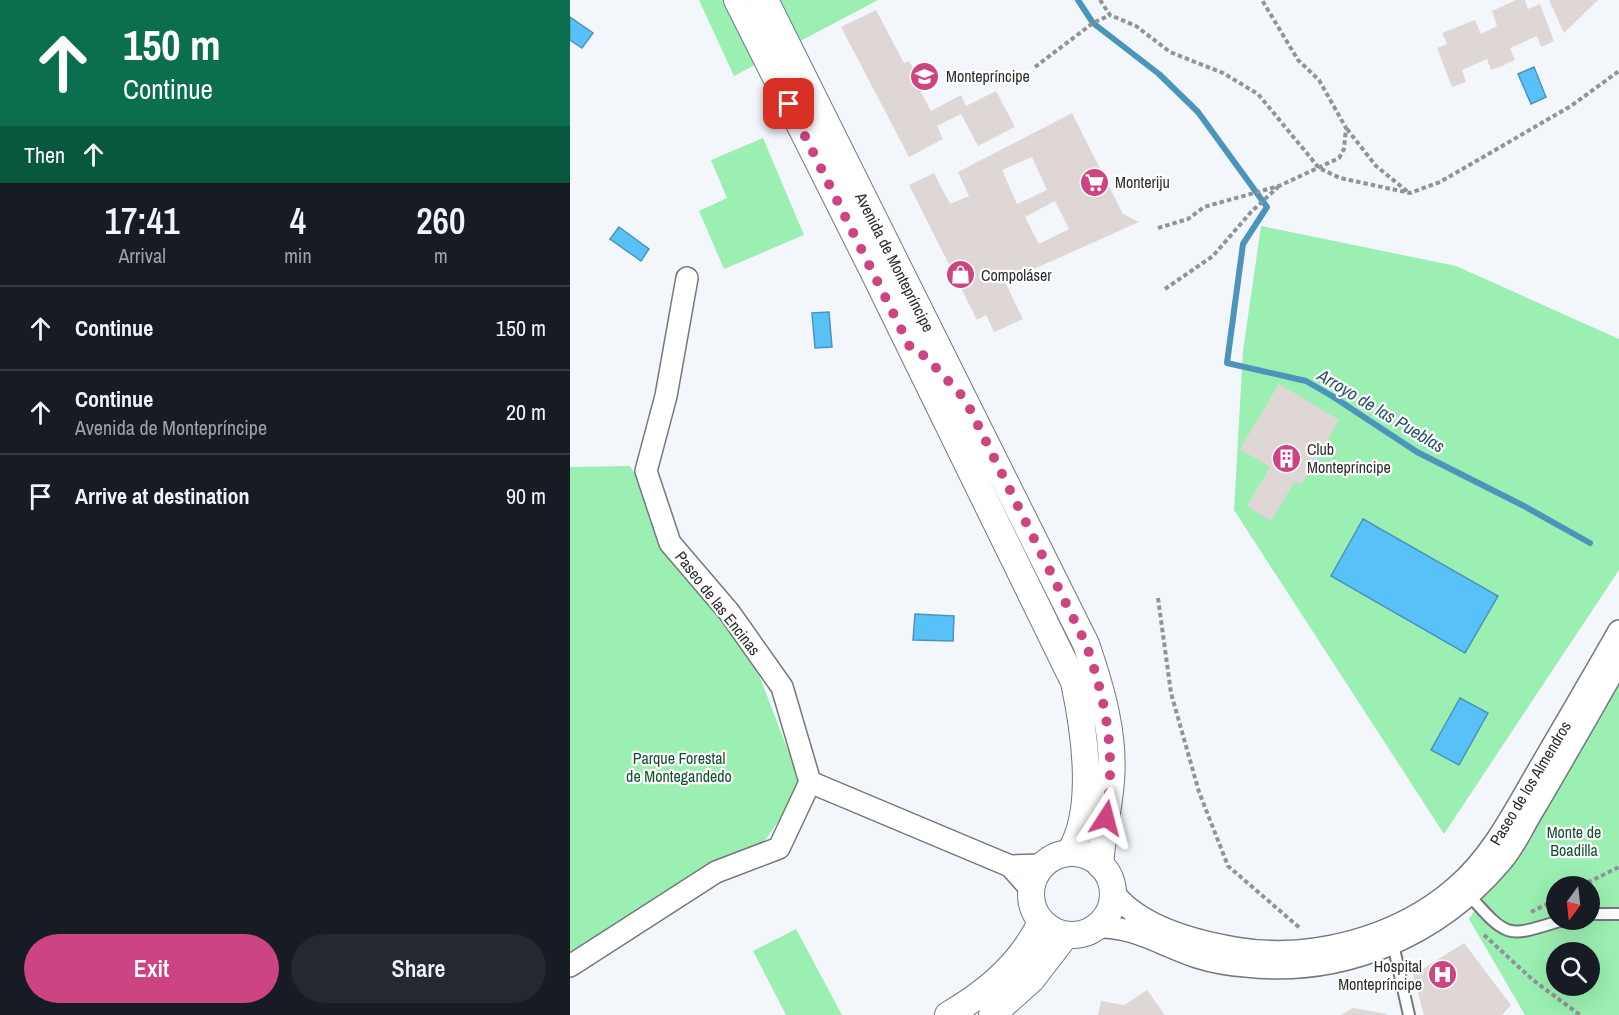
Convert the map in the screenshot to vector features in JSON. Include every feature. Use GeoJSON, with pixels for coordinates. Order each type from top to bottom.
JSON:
{"type":"FeatureCollection","features":[{"type":"Feature","properties":{"kind":"street","name":"Avenida de Montepríncipe"},"geometry":{"type":"LineString","coordinates":[[736,0],[912,351],[1074,682],[1083,728],[1086,780],[1079,831],[1069,853]]}},
{"type":"Feature","properties":{"kind":"street","name":"Avenida de Montepríncipe"},"geometry":{"type":"LineString","coordinates":[[765,0],[853,181],[965,399],[1086,644],[1098,679],[1109,725],[1112,780],[1100,865]]}},
{"type":"Feature","properties":{"kind":"street","name":"Paseo de las Encinas"},"geometry":{"type":"LineString","coordinates":[[687,278],[666,396],[646,471],[670,543],[729,612],[782,687],[810,782]]}},
{"type":"Feature","properties":{"kind":"street","name":"Paseo de los Almendros"},"geometry":{"type":"LineString","coordinates":[[1113,892],[1120,900],[1143,916],[1207,943],[1276,951],[1323,949],[1408,919],[1456,888],[1492,847],[1619,631]]}},
{"type":"Feature","properties":{"kind":"street","name":"Paseo de los Almendros"},"geometry":{"type":"LineString","coordinates":[[1098,927],[1121,927],[1197,957],[1217,962],[1284,969],[1337,962],[1393,944],[1421,931],[1464,900],[1503,861],[1619,662]]}},
{"type":"Feature","properties":{"kind":"street"},"geometry":{"type":"LineString","coordinates":[[570,966],[716,872],[779,848],[810,782],[1010,866],[1042,865],[1059,855],[1069,853],[1086,855],[1107,872],[1113,892],[1108,915],[1098,927],[1082,935],[1065,936],[1041,922],[1032,906],[1030,888],[1042,865]]}},
{"type":"Feature","properties":{"kind":"street"},"geometry":{"type":"LineString","coordinates":[[1010,866],[1030,888]]}},
{"type":"Feature","properties":{"kind":"street"},"geometry":{"type":"LineString","coordinates":[[948,1015],[977,997],[1010,967],[1031,940],[1041,922]]}},
{"type":"Feature","properties":{"kind":"street"},"geometry":{"type":"LineString","coordinates":[[992,1015],[1032,979],[1065,936]]}},
{"type":"Feature","properties":{"kind":"lane"},"geometry":{"type":"LineString","coordinates":[[912,351],[925,356],[965,399],[972,451],[967,465]]}},
{"type":"Feature","properties":{"kind":"lane"},"geometry":{"type":"LineString","coordinates":[[1464,900],[1511,932],[1528,931],[1546,925]]}},
{"type":"Feature","properties":{"kind":"lane"},"geometry":{"type":"LineString","coordinates":[[1600,914],[1619,914]]}},
{"type":"Feature","properties":{"kind":"lane"},"geometry":{"type":"LineString","coordinates":[[1393,944],[1409,1015]]}},
{"type":"Feature","properties":{"kind":"path"},"geometry":{"type":"LineString","coordinates":[[1100,0],[1110,15],[1136,26],[1170,52],[1222,73],[1258,94],[1319,168],[1340,178],[1410,193],[1440,182],[1501,147],[1571,106],[1619,71]]}},
{"type":"Feature","properties":{"kind":"path"},"geometry":{"type":"LineString","coordinates":[[1262,0],[1298,60],[1318,80],[1346,128],[1376,166],[1410,193]]}},
{"type":"Feature","properties":{"kind":"path"},"geometry":{"type":"LineString","coordinates":[[1035,67],[1093,23],[1110,15]]}},
{"type":"Feature","properties":{"kind":"path"},"geometry":{"type":"LineString","coordinates":[[1158,228],[1188,219],[1204,207],[1279,186],[1339,158],[1344,149],[1346,128]]}},
{"type":"Feature","properties":{"kind":"path"},"geometry":{"type":"LineString","coordinates":[[1165,289],[1213,256],[1251,212],[1279,186]]}},
{"type":"Feature","properties":{"kind":"path"},"geometry":{"type":"LineString","coordinates":[[1158,598],[1171,693],[1199,792],[1228,866],[1323,949]]}},
{"type":"Feature","properties":{"kind":"path"},"geometry":{"type":"LineString","coordinates":[[1600,876],[1619,867]]}},
{"type":"Feature","properties":{"kind":"path"},"geometry":{"type":"LineString","coordinates":[[1464,900],[1498,949],[1540,987],[1580,1015]]}},
{"type":"Feature","properties":{"kind":"green space"},"geometry":{"type":"Polygon","coordinates":[[[699,0],[878,0],[734,76],[699,0]]]}},
{"type":"Feature","properties":{"kind":"green space"},"geometry":{"type":"Polygon","coordinates":[[[763,138],[804,235],[724,269],[699,211],[727,198],[711,160],[763,138]]]}},
{"type":"Feature","properties":{"kind":"green space"},"geometry":{"type":"Polygon","coordinates":[[[1261,226],[1456,266],[1619,339],[1619,570],[1444,834],[1234,510],[1243,351],[1261,226]]]}},
{"type":"Feature","properties":{"kind":"green space","name":"Parque Forestal de Montegandedo"},"geometry":{"type":"Polygon","coordinates":[[[630,466],[758,672],[802,787],[762,845],[570,953],[570,467],[630,466]]]}},
{"type":"Feature","properties":{"kind":"green space","name":"Monte de Boadilla"},"geometry":{"type":"Polygon","coordinates":[[[1619,685],[1619,1015],[1525,1015],[1469,919],[1619,685]]]}},
{"type":"Feature","properties":{"kind":"green space"},"geometry":{"type":"Polygon","coordinates":[[[796,929],[842,1015],[786,1015],[753,951],[796,929]]]}},
{"type":"Feature","properties":{"kind":"water"},"geometry":{"type":"Polygon","coordinates":[[[570,17],[593,33],[582,48],[570,40],[570,17]]]}},
{"type":"Feature","properties":{"kind":"water"},"geometry":{"type":"Polygon","coordinates":[[[1534,67],[1546,97],[1531,104],[1518,74],[1534,67]]]}},
{"type":"Feature","properties":{"kind":"water"},"geometry":{"type":"Polygon","coordinates":[[[619,227],[649,249],[641,261],[610,239],[619,227]]]}},
{"type":"Feature","properties":{"kind":"water"},"geometry":{"type":"Polygon","coordinates":[[[829,312],[832,347],[815,348],[812,313],[829,312]]]}},
{"type":"Feature","properties":{"kind":"water"},"geometry":{"type":"Polygon","coordinates":[[[1363,519],[1498,596],[1465,653],[1331,576],[1363,519]]]}},
{"type":"Feature","properties":{"kind":"water"},"geometry":{"type":"Polygon","coordinates":[[[915,614],[954,616],[953,641],[913,640],[915,614]]]}},
{"type":"Feature","properties":{"kind":"water"},"geometry":{"type":"Polygon","coordinates":[[[1460,698],[1488,713],[1459,765],[1431,750],[1460,698]]]}},
{"type":"Feature","properties":{"kind":"building"},"geometry":{"type":"Polygon","coordinates":[[[1516,0],[1525,0],[1528,9],[1540,4],[1554,41],[1541,47],[1537,36],[1510,48],[1515,60],[1491,70],[1487,59],[1462,70],[1466,82],[1452,87],[1437,48],[1447,44],[1442,33],[1475,20],[1481,34],[1497,26],[1492,11],[1516,0]]]}},
{"type":"Feature","properties":{"kind":"building"},"geometry":{"type":"Polygon","coordinates":[[[1549,0],[1598,0],[1564,33],[1549,0]]]}},
{"type":"Feature","properties":{"kind":"building"},"geometry":{"type":"Polygon","coordinates":[[[876,10],[904,63],[909,61],[918,76],[914,79],[931,111],[961,95],[966,106],[996,91],[1015,127],[978,146],[961,114],[937,126],[943,139],[909,157],[841,27],[876,10]]]}},
{"type":"Feature","properties":{"kind":"building"},"geometry":{"type":"Polygon","coordinates":[[[1072,113],[1123,214],[1139,222],[1005,282],[1023,319],[994,332],[986,315],[977,320],[909,185],[934,173],[950,204],[969,196],[958,172],[1072,113]],[[1032,157],[1002,170],[1017,204],[1047,190],[1032,157]],[[1055,201],[1025,217],[1039,244],[1069,229],[1055,201]]]}},
{"type":"Feature","properties":{"kind":"building","name":"Club Montepríncipe"},"geometry":{"type":"Polygon","coordinates":[[[1279,384],[1339,420],[1301,485],[1295,481],[1271,521],[1247,506],[1270,467],[1240,449],[1279,384]]]}},
{"type":"Feature","properties":{"kind":"building"},"geometry":{"type":"Polygon","coordinates":[[[1464,943],[1511,1005],[1502,1015],[1424,1015],[1413,975],[1464,943]]]}},
{"type":"Feature","properties":{"kind":"building"},"geometry":{"type":"Polygon","coordinates":[[[1147,990],[1165,1015],[1098,1015],[1101,1001],[1124,1005],[1147,990]]]}},
{"type":"Feature","properties":{"kind":"building"},"geometry":{"type":"Polygon","coordinates":[[[1353,1008],[1387,1014],[1387,1015],[1341,1015],[1353,1008]]]}},
{"type":"Feature","properties":{"kind":"waterway","name":"Arroyo de las Pueblas"},"geometry":{"type":"LineString","coordinates":[[1078,0],[1093,23],[1159,74],[1198,112],[1267,207],[1243,244],[1227,363],[1306,381],[1417,452],[1524,506],[1590,543]]}},
{"type":"Feature","properties":{"kind":"place","name":"Montepríncipe"},"geometry":{"type":"Point","coordinates":[925,76]}},
{"type":"Feature","properties":{"kind":"place","name":"Monteriju"},"geometry":{"type":"Point","coordinates":[1094,182]}},
{"type":"Feature","properties":{"kind":"place","name":"Compoláser"},"geometry":{"type":"Point","coordinates":[960,275]}},
{"type":"Feature","properties":{"kind":"place","name":"Club Montepríncipe"},"geometry":{"type":"Point","coordinates":[1286,458]}},
{"type":"Feature","properties":{"kind":"place","name":"Hospital Montepríncipe"},"geometry":{"type":"Point","coordinates":[1443,975]}},
{"type":"Feature","properties":{"kind":"route"},"geometry":{"type":"LineString","coordinates":[[789,104],[912,351],[925,356],[965,399],[1086,644],[1098,679],[1109,725],[1112,780],[1106,818]]}}]}
